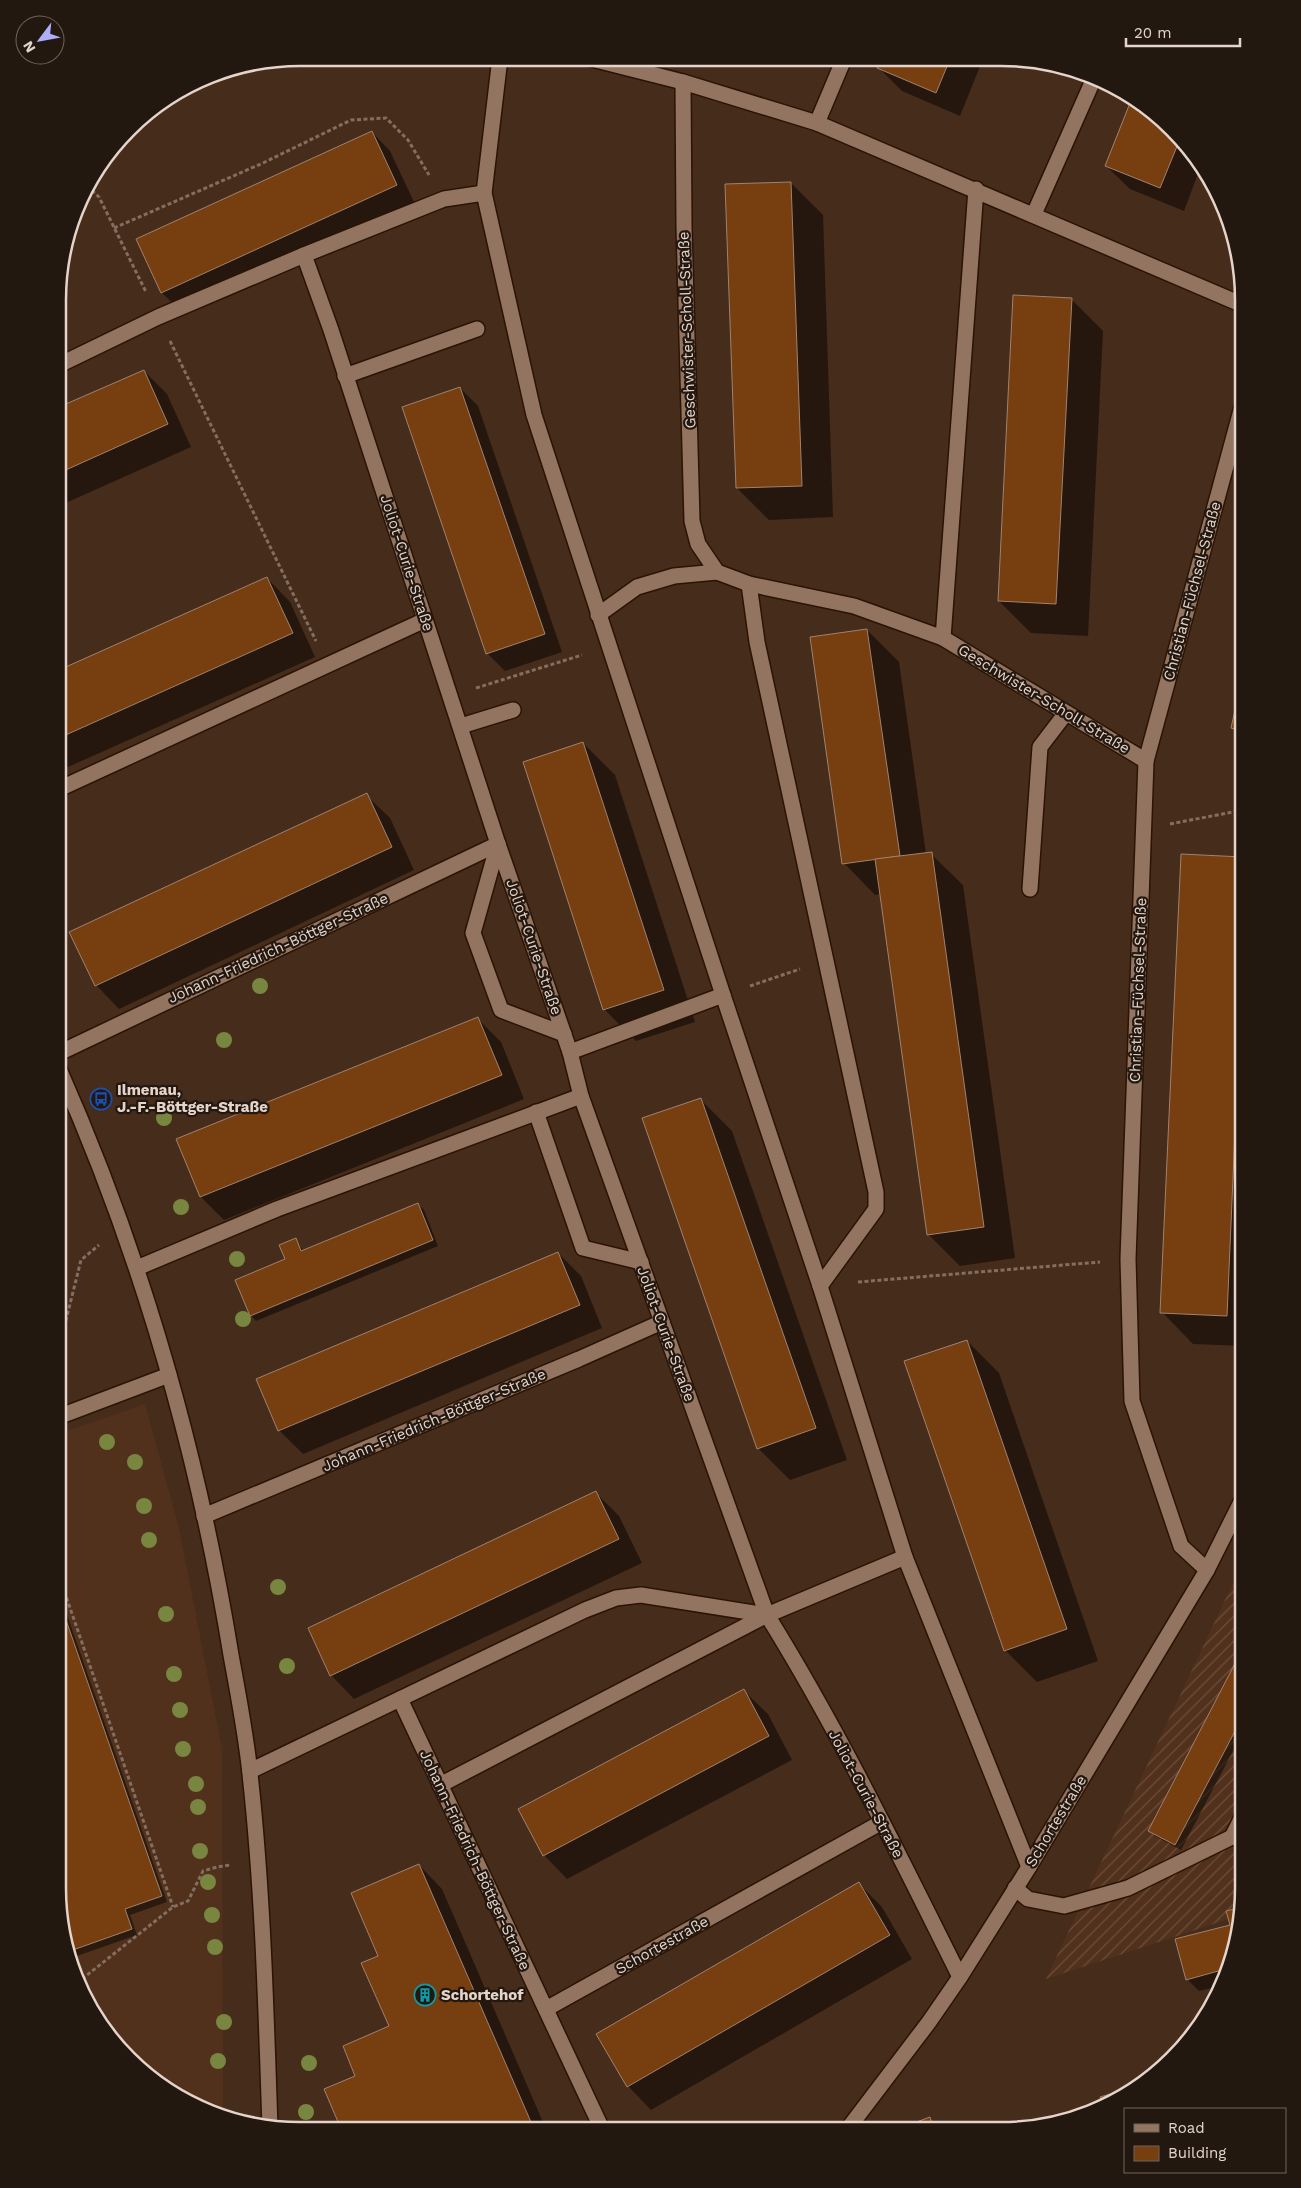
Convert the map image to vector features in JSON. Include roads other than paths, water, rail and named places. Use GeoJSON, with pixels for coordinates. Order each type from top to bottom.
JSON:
{"type":"FeatureCollection","features":[{"type":"Feature","properties":{"kind":"street"},"geometry":{"type":"LineString","coordinates":[[499,66],[484,192],[534,415],[598,615],[820,1286],[905,1556],[1029,1867]]}},
{"type":"Feature","properties":{"kind":"street"},"geometry":{"type":"LineString","coordinates":[[620,66],[683,82],[817,123],[976,189],[1235,301]]}},
{"type":"Feature","properties":{"kind":"street"},"geometry":{"type":"LineString","coordinates":[[817,123],[841,66]]}},
{"type":"Feature","properties":{"kind":"street","name":"Geschwister-Scholl-Straße"},"geometry":{"type":"LineString","coordinates":[[683,82],[684,227],[692,521],[698,544],[718,572]]}},
{"type":"Feature","properties":{"kind":"street"},"geometry":{"type":"LineString","coordinates":[[1034,214],[1091,85]]}},
{"type":"Feature","properties":{"kind":"street","name":"Geschwister-Scholl-Straße"},"geometry":{"type":"LineString","coordinates":[[942,638],[976,189]]}},
{"type":"Feature","properties":{"kind":"street"},"geometry":{"type":"LineString","coordinates":[[66,362],[158,317],[304,255],[444,199],[484,192]]}},
{"type":"Feature","properties":{"kind":"street","name":"Joliot-Curie-Straße"},"geometry":{"type":"LineString","coordinates":[[304,255],[461,726],[498,844],[570,1052],[581,1096],[767,1616],[794,1659],[882,1822],[960,1977]]}},
{"type":"Feature","properties":{"kind":"street"},"geometry":{"type":"LineString","coordinates":[[345,376],[477,329]]}},
{"type":"Feature","properties":{"kind":"street","name":"Christian-Füchsel-Straße"},"geometry":{"type":"LineString","coordinates":[[1206,1570],[1181,1546],[1132,1401],[1128,1259],[1146,760],[1235,436]]}},
{"type":"Feature","properties":{"kind":"street","name":"Geschwister-Scholl-Straße"},"geometry":{"type":"LineString","coordinates":[[598,615],[637,587],[674,576],[718,572],[749,584],[854,606],[942,638],[1146,760]]}},
{"type":"Feature","properties":{"kind":"street"},"geometry":{"type":"LineString","coordinates":[[749,584],[757,642],[876,1192],[876,1209],[820,1286]]}},
{"type":"Feature","properties":{"kind":"street"},"geometry":{"type":"LineString","coordinates":[[66,786],[425,620]]}},
{"type":"Feature","properties":{"kind":"street"},"geometry":{"type":"LineString","coordinates":[[461,726],[514,710]]}},
{"type":"Feature","properties":{"kind":"street"},"geometry":{"type":"LineString","coordinates":[[1030,890],[1040,747],[1066,712]]}},
{"type":"Feature","properties":{"kind":"street"},"geometry":{"type":"LineString","coordinates":[[498,844],[473,933],[501,1010],[564,1034]]}},
{"type":"Feature","properties":{"kind":"street","name":"Johann-Friedrich-Böttger-Straße"},"geometry":{"type":"LineString","coordinates":[[66,1049],[498,844]]}},
{"type":"Feature","properties":{"kind":"street"},"geometry":{"type":"LineString","coordinates":[[570,1052],[723,995]]}},
{"type":"Feature","properties":{"kind":"street"},"geometry":{"type":"LineString","coordinates":[[66,1086],[77,1110],[137,1268],[169,1376],[204,1516],[222,1602],[250,1771],[264,1945],[270,2120]]}},
{"type":"Feature","properties":{"kind":"street"},"geometry":{"type":"LineString","coordinates":[[137,1268],[277,1209],[581,1096]]}},
{"type":"Feature","properties":{"kind":"street"},"geometry":{"type":"LineString","coordinates":[[536,1112],[584,1248],[641,1262]]}},
{"type":"Feature","properties":{"kind":"street","name":"Johann-Friedrich-Böttger-Straße"},"geometry":{"type":"LineString","coordinates":[[204,1516],[579,1360],[662,1322]]}},
{"type":"Feature","properties":{"kind":"street"},"geometry":{"type":"LineString","coordinates":[[66,1414],[169,1376]]}},
{"type":"Feature","properties":{"kind":"street","name":"Schortestraße"},"geometry":{"type":"LineString","coordinates":[[853,2122],[929,2022],[960,1977],[1029,1867],[1206,1570],[1235,1514]]}},
{"type":"Feature","properties":{"kind":"street"},"geometry":{"type":"LineString","coordinates":[[440,1786],[767,1616],[905,1556]]}},
{"type":"Feature","properties":{"kind":"street"},"geometry":{"type":"LineString","coordinates":[[250,1771],[585,1610],[616,1598],[641,1595],[767,1616]]}},
{"type":"Feature","properties":{"kind":"street","name":"Johann-Friedrich-Böttger-Straße"},"geometry":{"type":"LineString","coordinates":[[400,1699],[599,2122]]}},
{"type":"Feature","properties":{"kind":"street","name":"Schortestraße"},"geometry":{"type":"LineString","coordinates":[[546,2010],[882,1822]]}},
{"type":"Feature","properties":{"kind":"street"},"geometry":{"type":"LineString","coordinates":[[1015,1888],[1028,1899],[1064,1906],[1128,1888],[1235,1839]]}},
{"type":"Feature","properties":{"kind":"place","name":"Ilmenau, J.-F.-Böttger-Straße"},"geometry":{"type":"Point","coordinates":[101,1099]}},
{"type":"Feature","properties":{"kind":"place","name":"Schortehof"},"geometry":{"type":"Point","coordinates":[425,1995]}}]}
